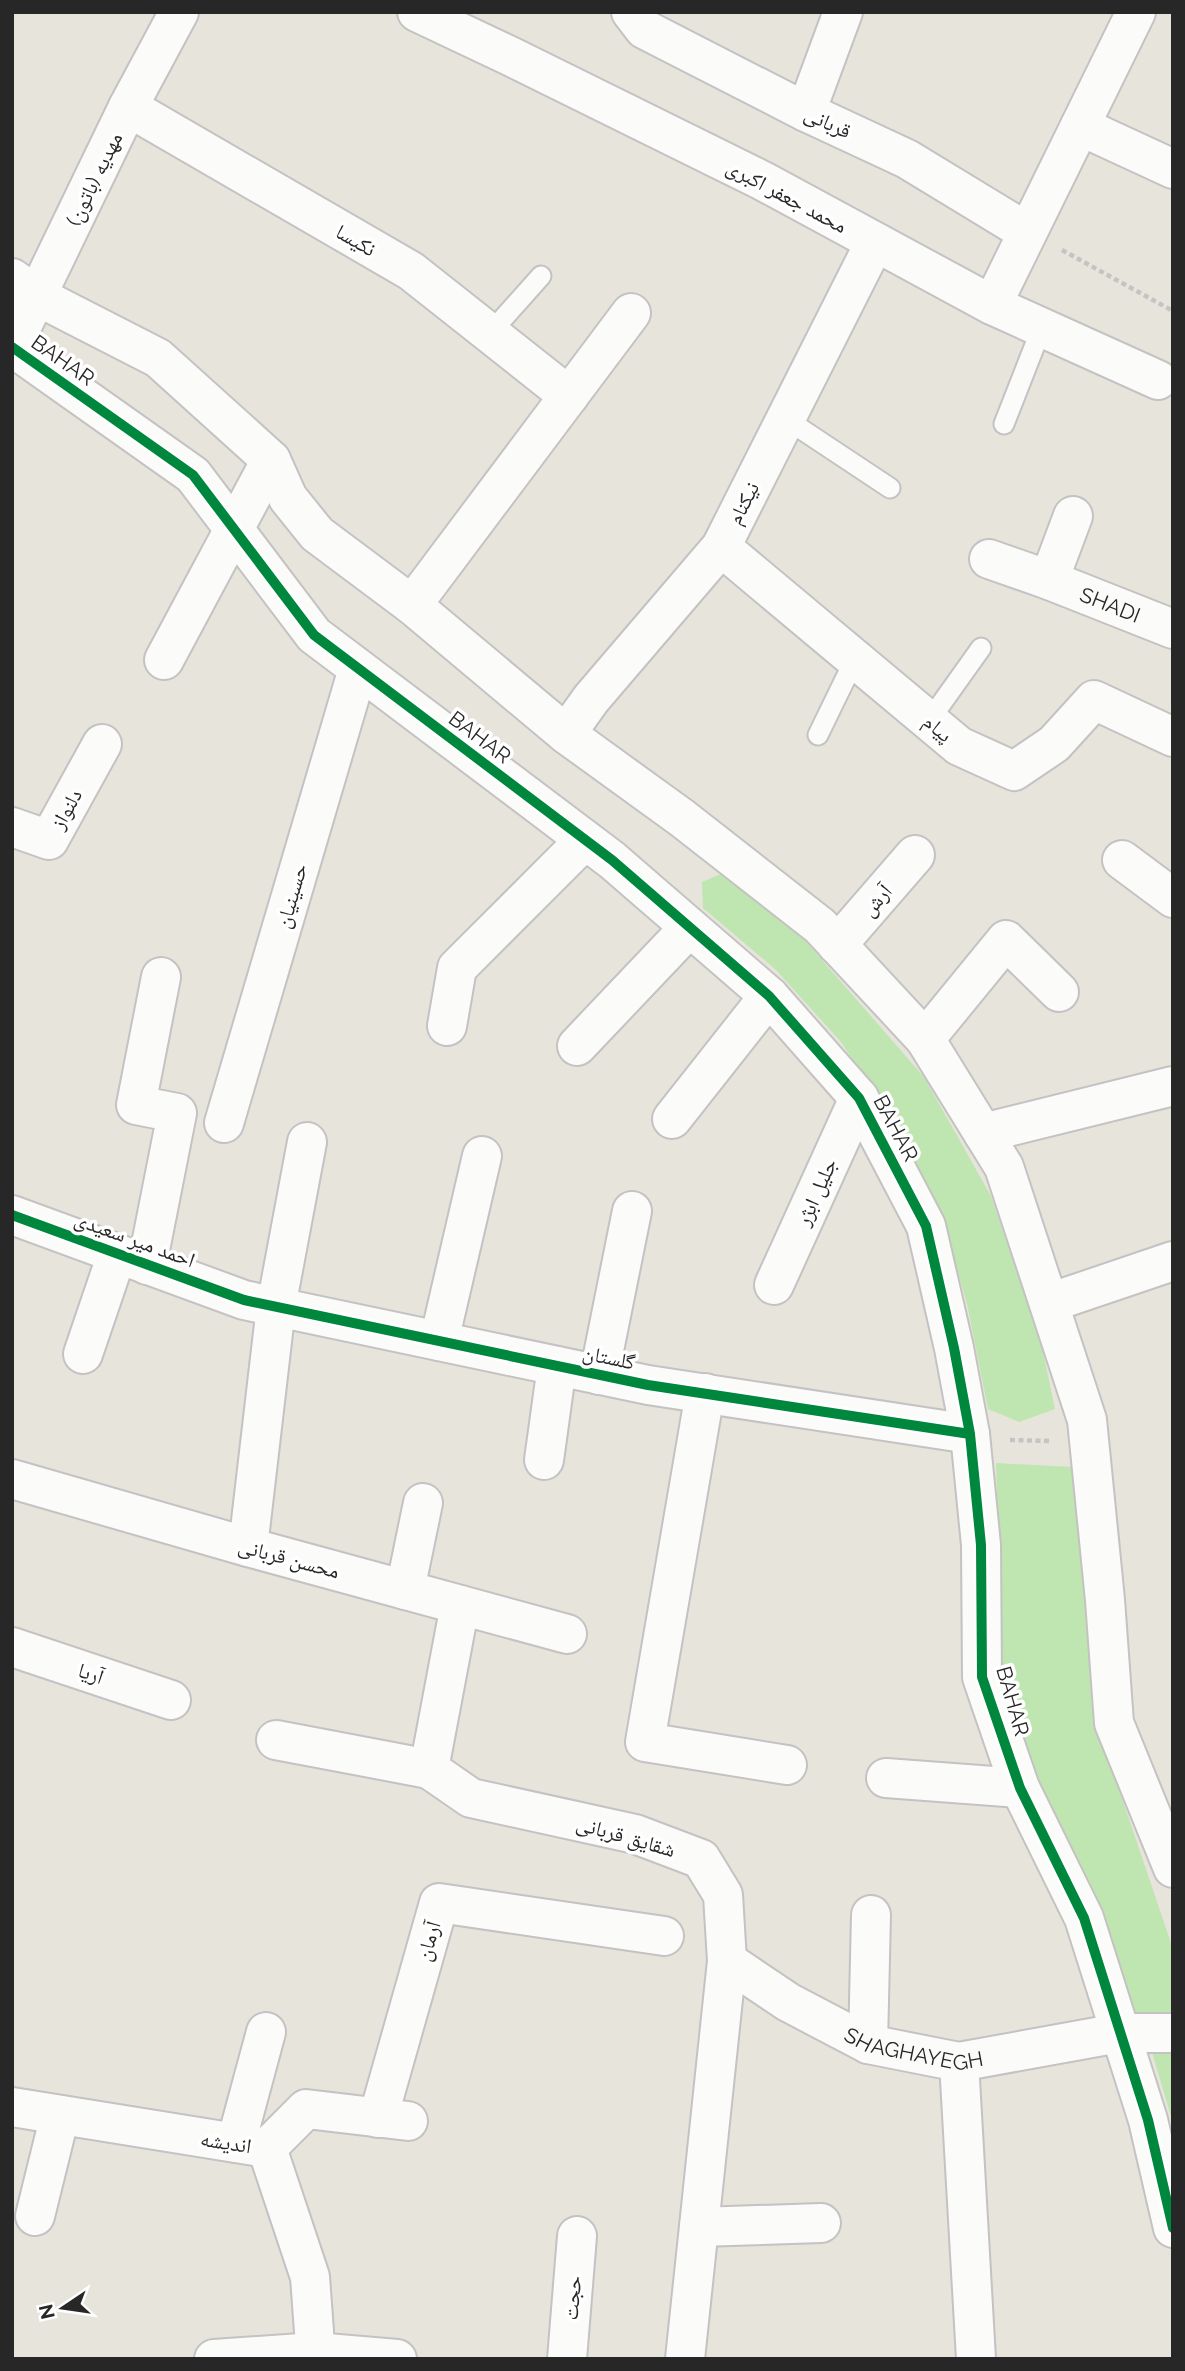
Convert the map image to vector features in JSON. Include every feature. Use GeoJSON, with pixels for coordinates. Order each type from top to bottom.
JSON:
{"type":"FeatureCollection","features":[{"type":"Feature","properties":{"kind":"street","name":"مهدیه (باتون)"},"geometry":{"type":"LineString","coordinates":[[12,347],[25,287],[179,12]]}},
{"type":"Feature","properties":{"kind":"street","name":"محمد جعفر اکبری"},"geometry":{"type":"LineString","coordinates":[[417,12],[764,181],[992,305],[1158,380]]}},
{"type":"Feature","properties":{"kind":"street","name":"قربانی"},"geometry":{"type":"LineString","coordinates":[[631,12],[644,29],[806,112],[907,159],[1027,232]]}},
{"type":"Feature","properties":{"kind":"street"},"geometry":{"type":"LineString","coordinates":[[806,112],[843,12]]}},
{"type":"Feature","properties":{"kind":"street"},"geometry":{"type":"LineString","coordinates":[[992,305],[1136,12]]}},
{"type":"Feature","properties":{"kind":"street","name":"نکیسا"},"geometry":{"type":"LineString","coordinates":[[128,107],[411,271],[569,396]]}},
{"type":"Feature","properties":{"kind":"street"},"geometry":{"type":"LineString","coordinates":[[1080,126],[1173,169]]}},
{"type":"Feature","properties":{"kind":"street","name":"نیکنام"},"geometry":{"type":"LineString","coordinates":[[566,734],[591,699],[721,547],[875,242]]}},
{"type":"Feature","properties":{"kind":"street","name":"BAHAR"},"geometry":{"type":"LineString","coordinates":[[25,287],[158,358],[271,460],[288,498],[317,534],[412,605],[566,734],[820,926],[925,1039],[1004,1167],[1087,1420],[1114,1723],[1173,1868]]}},
{"type":"Feature","properties":{"kind":"street"},"geometry":{"type":"LineString","coordinates":[[412,605],[631,313]]}},
{"type":"Feature","properties":{"kind":"street","name":"BAHAR"},"geometry":{"type":"LineString","coordinates":[[12,347],[193,475],[314,635],[585,839],[769,996],[859,1098],[926,1226],[954,1348],[970,1434],[981,1545],[982,1677],[1020,1788],[1084,1918],[1148,2120],[1173,2228]]}},
{"type":"Feature","properties":{"kind":"street"},"geometry":{"type":"LineString","coordinates":[[164,660],[271,460]]}},
{"type":"Feature","properties":{"kind":"street"},"geometry":{"type":"LineString","coordinates":[[1049,580],[1073,516]]}},
{"type":"Feature","properties":{"kind":"street","name":"پیام"},"geometry":{"type":"LineString","coordinates":[[721,547],[959,746],[1014,771],[1054,744],[1094,700],[1173,737]]}},
{"type":"Feature","properties":{"kind":"street","name":"SHADI"},"geometry":{"type":"LineString","coordinates":[[989,559],[1173,629]]}},
{"type":"Feature","properties":{"kind":"street","name":"حسینیان"},"geometry":{"type":"LineString","coordinates":[[224,1123],[358,669]]}},
{"type":"Feature","properties":{"kind":"street","name":"دلنواز"},"geometry":{"type":"LineString","coordinates":[[12,827],[49,840],[102,744]]}},
{"type":"Feature","properties":{"kind":"street"},"geometry":{"type":"LineString","coordinates":[[447,1026],[457,968],[585,839]]}},
{"type":"Feature","properties":{"kind":"street","name":"آرش"},"geometry":{"type":"LineString","coordinates":[[837,945],[915,855]]}},
{"type":"Feature","properties":{"kind":"street"},"geometry":{"type":"LineString","coordinates":[[1122,860],[1173,898]]}},
{"type":"Feature","properties":{"kind":"street"},"geometry":{"type":"LineString","coordinates":[[577,1046],[689,928]]}},
{"type":"Feature","properties":{"kind":"street"},"geometry":{"type":"LineString","coordinates":[[925,1039],[1006,940],[1059,992]]}},
{"type":"Feature","properties":{"kind":"street"},"geometry":{"type":"LineString","coordinates":[[83,1354],[132,1259],[177,1113],[136,1105],[161,976]]}},
{"type":"Feature","properties":{"kind":"street"},"geometry":{"type":"LineString","coordinates":[[672,1119],[769,996]]}},
{"type":"Feature","properties":{"kind":"street"},"geometry":{"type":"LineString","coordinates":[[983,1133],[1173,1087]]}},
{"type":"Feature","properties":{"kind":"street","name":"جلیل ابژر"},"geometry":{"type":"LineString","coordinates":[[774,1285],[859,1098]]}},
{"type":"Feature","properties":{"kind":"street"},"geometry":{"type":"LineString","coordinates":[[248,1547],[260,1303],[307,1142]]}},
{"type":"Feature","properties":{"kind":"street"},"geometry":{"type":"LineString","coordinates":[[439,1341],[482,1156]]}},
{"type":"Feature","properties":{"kind":"street"},"geometry":{"type":"LineString","coordinates":[[599,1375],[632,1211]]}},
{"type":"Feature","properties":{"kind":"street","name":"احمد میر سعیدی"},"geometry":{"type":"LineString","coordinates":[[12,1215],[260,1303]]}},
{"type":"Feature","properties":{"kind":"street"},"geometry":{"type":"LineString","coordinates":[[1049,1303],[1173,1261]]}},
{"type":"Feature","properties":{"kind":"street","name":"گلستان"},"geometry":{"type":"LineString","coordinates":[[260,1303],[599,1375],[705,1394],[970,1434]]}},
{"type":"Feature","properties":{"kind":"street"},"geometry":{"type":"LineString","coordinates":[[544,1460],[557,1366]]}},
{"type":"Feature","properties":{"kind":"street"},"geometry":{"type":"LineString","coordinates":[[705,1394],[645,1742],[787,1765]]}},
{"type":"Feature","properties":{"kind":"street","name":"محسن قربانی"},"geometry":{"type":"LineString","coordinates":[[12,1479],[567,1634]]}},
{"type":"Feature","properties":{"kind":"street"},"geometry":{"type":"LineString","coordinates":[[405,1590],[423,1503]]}},
{"type":"Feature","properties":{"kind":"street"},"geometry":{"type":"LineString","coordinates":[[276,1740],[429,1769],[460,1605]]}},
{"type":"Feature","properties":{"kind":"street","name":"آریا"},"geometry":{"type":"LineString","coordinates":[[12,1647],[171,1700]]}},
{"type":"Feature","properties":{"kind":"street","name":"شقایق قربانی"},"geometry":{"type":"LineString","coordinates":[[429,1769],[471,1798],[635,1834],[701,1859],[723,1895],[727,1961],[685,2359]]}},
{"type":"Feature","properties":{"kind":"street"},"geometry":{"type":"LineString","coordinates":[[886,1778],[1020,1788]]}},
{"type":"Feature","properties":{"kind":"street","name":"آرمان"},"geometry":{"type":"LineString","coordinates":[[251,2146],[306,2109],[393,2120],[439,1903],[664,1936]]}},
{"type":"Feature","properties":{"kind":"street"},"geometry":{"type":"LineString","coordinates":[[868,2044],[871,1915]]}},
{"type":"Feature","properties":{"kind":"street","name":"SHAGHAYEGH"},"geometry":{"type":"LineString","coordinates":[[727,1961],[788,2002],[868,2044],[959,2062],[1119,2033],[1173,2033]]}},
{"type":"Feature","properties":{"kind":"street"},"geometry":{"type":"LineString","coordinates":[[251,2146],[266,2032]]}},
{"type":"Feature","properties":{"kind":"street"},"geometry":{"type":"LineString","coordinates":[[959,2062],[976,2359]]}},
{"type":"Feature","properties":{"kind":"street","name":"اندیشه"},"geometry":{"type":"LineString","coordinates":[[12,2107],[251,2146],[310,2277],[316,2355]]}},
{"type":"Feature","properties":{"kind":"street"},"geometry":{"type":"LineString","coordinates":[[35,2216],[60,2115]]}},
{"type":"Feature","properties":{"kind":"street"},"geometry":{"type":"LineString","coordinates":[[699,2227],[821,2223]]}},
{"type":"Feature","properties":{"kind":"street","name":"حجت"},"geometry":{"type":"LineString","coordinates":[[567,2359],[577,2236]]}},
{"type":"Feature","properties":{"kind":"street"},"geometry":{"type":"LineString","coordinates":[[214,2359],[316,2355],[397,2359]]}},
{"type":"Feature","properties":{"kind":"lane"},"geometry":{"type":"LineString","coordinates":[[490,333],[541,276]]}},
{"type":"Feature","properties":{"kind":"lane"},"geometry":{"type":"LineString","coordinates":[[1004,424],[1042,327]]}},
{"type":"Feature","properties":{"kind":"lane"},"geometry":{"type":"LineString","coordinates":[[786,419],[890,488]]}},
{"type":"Feature","properties":{"kind":"lane"},"geometry":{"type":"LineString","coordinates":[[929,721],[981,648]]}},
{"type":"Feature","properties":{"kind":"lane"},"geometry":{"type":"LineString","coordinates":[[818,735],[855,659]]}},
{"type":"Feature","properties":{"kind":"path"},"geometry":{"type":"LineString","coordinates":[[1027,232],[1173,311]]}},
{"type":"Feature","properties":{"kind":"path"},"geometry":{"type":"LineString","coordinates":[[970,1434],[1014,1441],[1089,1441]]}},
{"type":"Feature","properties":{"kind":"green space"},"geometry":{"type":"Polygon","coordinates":[[[742,865],[924,1077],[991,1196],[1041,1342],[1055,1409],[1019,1422],[988,1409],[967,1304],[941,1214],[893,1120],[841,1042],[776,970],[703,908],[702,882],[742,865]]]}},
{"type":"Feature","properties":{"kind":"green space"},"geometry":{"type":"Polygon","coordinates":[[[996,1463],[1074,1467],[1100,1733],[1173,1949],[1173,2016],[1132,2018],[1036,1781],[1003,1673],[996,1463]]]}},
{"type":"Feature","properties":{"kind":"green space"},"geometry":{"type":"Polygon","coordinates":[[[1151,2049],[1173,2049],[1173,2123],[1151,2049]]]}},
{"type":"Feature","properties":{"kind":"cycle path"},"geometry":{"type":"LineString","coordinates":[[12,347],[193,475],[314,635],[612,860],[769,996],[859,1098],[926,1226],[954,1348],[970,1434],[981,1545],[982,1677],[1020,1788],[1084,1918],[1148,2120],[1173,2228]]}},
{"type":"Feature","properties":{"kind":"cycle path"},"geometry":{"type":"LineString","coordinates":[[12,1215],[244,1300],[648,1385],[970,1434]]}}]}
